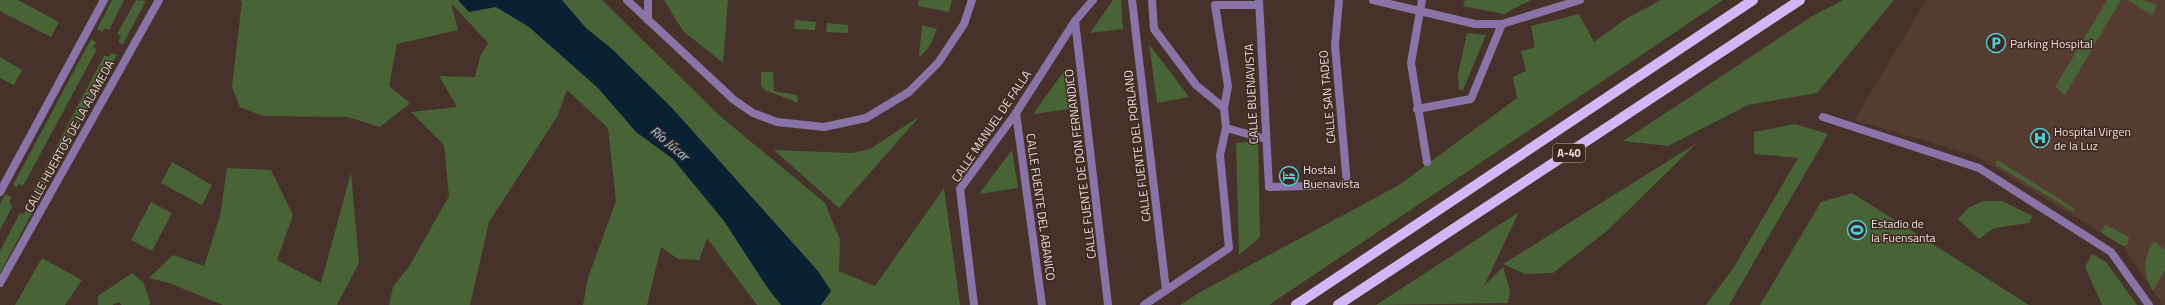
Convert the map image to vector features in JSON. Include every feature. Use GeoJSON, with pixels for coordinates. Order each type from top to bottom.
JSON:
{"type":"FeatureCollection","features":[{"type":"Feature","properties":{"kind":"main road","name":"A-40"},"geometry":{"type":"LineString","coordinates":[[1296,305],[1753,0]]}},
{"type":"Feature","properties":{"kind":"main road","name":"A-40"},"geometry":{"type":"LineString","coordinates":[[1338,305],[1800,0]]}},
{"type":"Feature","properties":{"kind":"street"},"geometry":{"type":"LineString","coordinates":[[0,192],[104,0]]}},
{"type":"Feature","properties":{"kind":"street","name":"CALLE HUERTOS DE LA ALAMEDA"},"geometry":{"type":"LineString","coordinates":[[0,283],[159,0]]}},
{"type":"Feature","properties":{"kind":"street"},"geometry":{"type":"LineString","coordinates":[[627,0],[734,100],[753,113],[778,122],[824,127],[866,118],[909,92],[938,63],[964,24],[972,0]]}},
{"type":"Feature","properties":{"kind":"street"},"geometry":{"type":"LineString","coordinates":[[648,0],[648,20]]}},
{"type":"Feature","properties":{"kind":"street","name":"CALLE MANUEL DE FALLA"},"geometry":{"type":"LineString","coordinates":[[974,305],[960,189],[1016,112],[1075,20],[1093,0]]}},
{"type":"Feature","properties":{"kind":"street","name":"CALLE FUENTE DEL PORLAND"},"geometry":{"type":"LineString","coordinates":[[1132,0],[1166,290]]}},
{"type":"Feature","properties":{"kind":"street"},"geometry":{"type":"LineString","coordinates":[[1152,0],[1154,29],[1196,85],[1224,108]]}},
{"type":"Feature","properties":{"kind":"street","name":"CALLE SAN TADEO"},"geometry":{"type":"LineString","coordinates":[[1269,188],[1347,185],[1335,45],[1339,0]]}},
{"type":"Feature","properties":{"kind":"street"},"geometry":{"type":"LineString","coordinates":[[1373,0],[1475,24],[1502,24],[1580,0]]}},
{"type":"Feature","properties":{"kind":"street"},"geometry":{"type":"LineString","coordinates":[[1422,0],[1411,63],[1417,109],[1427,162]]}},
{"type":"Feature","properties":{"kind":"street"},"geometry":{"type":"LineString","coordinates":[[1144,305],[1229,248],[1220,155],[1226,128],[1224,108],[1228,86],[1216,5],[1258,2]]}},
{"type":"Feature","properties":{"kind":"street","name":"CALLE BUENAVISTA"},"geometry":{"type":"LineString","coordinates":[[1258,2],[1269,188]]}},
{"type":"Feature","properties":{"kind":"street","name":"CALLE FUENTE DE DON FERNANDICO"},"geometry":{"type":"LineString","coordinates":[[1075,20],[1108,305]]}},
{"type":"Feature","properties":{"kind":"street"},"geometry":{"type":"LineString","coordinates":[[1417,109],[1471,99],[1502,24]]}},
{"type":"Feature","properties":{"kind":"street","name":"CALLE FUENTE DEL ABANICO"},"geometry":{"type":"LineString","coordinates":[[1016,112],[1042,305]]}},
{"type":"Feature","properties":{"kind":"street"},"geometry":{"type":"LineString","coordinates":[[1823,117],[1979,168],[2111,252],[2149,305]]}},
{"type":"Feature","properties":{"kind":"street"},"geometry":{"type":"LineString","coordinates":[[1226,128],[1266,139]]}},
{"type":"Feature","properties":{"kind":"shaded area","name":"Hospital Virgen de la Luz"},"geometry":{"type":"Polygon","coordinates":[[[1926,0],[2165,0],[2165,305],[2163,305],[2123,246],[1974,155],[1854,120],[1926,0]]]}},
{"type":"Feature","properties":{"kind":"green space"},"geometry":{"type":"Polygon","coordinates":[[[0,0],[18,0],[59,22],[51,37],[0,11],[0,0]]]}},
{"type":"Feature","properties":{"kind":"green space"},"geometry":{"type":"Polygon","coordinates":[[[112,0],[124,0],[109,30],[105,28],[102,32],[97,29],[112,0]]]}},
{"type":"Feature","properties":{"kind":"green space"},"geometry":{"type":"Polygon","coordinates":[[[136,0],[146,1],[123,44],[118,42],[121,36],[117,34],[136,0]]]}},
{"type":"Feature","properties":{"kind":"green space"},"geometry":{"type":"Polygon","coordinates":[[[238,0],[602,0],[720,116],[825,203],[840,240],[839,271],[875,286],[944,188],[960,305],[757,305],[707,238],[699,260],[678,259],[661,247],[647,305],[583,305],[588,278],[616,201],[608,128],[567,90],[557,117],[489,222],[470,305],[389,305],[393,287],[410,265],[449,196],[444,145],[411,112],[457,107],[439,76],[475,77],[480,57],[488,43],[451,3],[458,30],[397,44],[389,86],[410,103],[380,127],[348,117],[263,116],[240,107],[232,87],[242,1],[238,0]]]}},
{"type":"Feature","properties":{"kind":"green space"},"geometry":{"type":"Polygon","coordinates":[[[664,0],[728,0],[723,63],[683,31],[664,0]]]}},
{"type":"Feature","properties":{"kind":"green space"},"geometry":{"type":"Polygon","coordinates":[[[919,0],[952,0],[949,12],[918,6],[919,0]]]}},
{"type":"Feature","properties":{"kind":"green space"},"geometry":{"type":"Polygon","coordinates":[[[1113,0],[1121,0],[1123,29],[1090,33],[1113,0]]]}},
{"type":"Feature","properties":{"kind":"green space"},"geometry":{"type":"Polygon","coordinates":[[[1465,0],[1531,0],[1504,14],[1463,6],[1465,0]]]}},
{"type":"Feature","properties":{"kind":"green space"},"geometry":{"type":"Polygon","coordinates":[[[1661,0],[1723,0],[1269,305],[1180,305],[1202,291],[1399,185],[1517,98],[1513,77],[1526,71],[1521,51],[1535,47],[1531,26],[1579,14],[1594,42],[1627,18],[1661,0]]]}},
{"type":"Feature","properties":{"kind":"green space"},"geometry":{"type":"Polygon","coordinates":[[[1843,0],[1894,0],[1817,93],[1748,105],[1668,146],[1623,141],[1811,17],[1843,0]]]}},
{"type":"Feature","properties":{"kind":"green space"},"geometry":{"type":"Polygon","coordinates":[[[2107,0],[2121,0],[2065,95],[2055,87],[2107,0]]]}},
{"type":"Feature","properties":{"kind":"green space"},"geometry":{"type":"Polygon","coordinates":[[[2127,0],[2143,0],[2157,5],[2152,15],[2127,0]]]}},
{"type":"Feature","properties":{"kind":"green space"},"geometry":{"type":"Polygon","coordinates":[[[795,20],[816,22],[815,30],[794,29],[795,20]]]}},
{"type":"Feature","properties":{"kind":"green space"},"geometry":{"type":"Polygon","coordinates":[[[827,23],[848,25],[848,33],[826,32],[827,23]]]}},
{"type":"Feature","properties":{"kind":"green space"},"geometry":{"type":"Polygon","coordinates":[[[922,25],[937,29],[928,48],[919,57],[922,25]]]}},
{"type":"Feature","properties":{"kind":"green space"},"geometry":{"type":"Polygon","coordinates":[[[1467,33],[1486,35],[1463,90],[1459,90],[1458,74],[1467,33]]]}},
{"type":"Feature","properties":{"kind":"green space"},"geometry":{"type":"Polygon","coordinates":[[[91,39],[96,42],[93,48],[97,49],[23,186],[19,184],[17,187],[13,185],[91,39]]]}},
{"type":"Feature","properties":{"kind":"green space"},"geometry":{"type":"Polygon","coordinates":[[[1149,44],[1189,97],[1157,103],[1149,44]]]}},
{"type":"Feature","properties":{"kind":"green space"},"geometry":{"type":"Polygon","coordinates":[[[112,53],[117,55],[37,199],[33,196],[36,194],[33,191],[104,56],[109,56],[112,53]]]}},
{"type":"Feature","properties":{"kind":"green space"},"geometry":{"type":"Polygon","coordinates":[[[0,57],[22,70],[14,85],[0,78],[0,57]]]}},
{"type":"Feature","properties":{"kind":"green space"},"geometry":{"type":"Polygon","coordinates":[[[1067,67],[1070,109],[1033,114],[1067,67]]]}},
{"type":"Feature","properties":{"kind":"green space"},"geometry":{"type":"Polygon","coordinates":[[[761,72],[773,72],[774,91],[797,95],[798,103],[765,90],[761,85],[761,72]]]}},
{"type":"Feature","properties":{"kind":"green space"},"geometry":{"type":"Polygon","coordinates":[[[920,116],[839,208],[774,150],[852,153],[870,149],[920,116]]]}},
{"type":"Feature","properties":{"kind":"green space"},"geometry":{"type":"Polygon","coordinates":[[[1795,124],[1828,134],[1729,305],[1706,305],[1734,267],[1798,158],[1754,154],[1754,132],[1795,124]]]}},
{"type":"Feature","properties":{"kind":"green space"},"geometry":{"type":"Polygon","coordinates":[[[1258,141],[1260,237],[1239,255],[1236,143],[1258,141]]]}},
{"type":"Feature","properties":{"kind":"green space"},"geometry":{"type":"Polygon","coordinates":[[[1697,143],[1608,230],[1553,273],[1525,274],[1503,264],[1697,143]]]}},
{"type":"Feature","properties":{"kind":"green space"},"geometry":{"type":"Polygon","coordinates":[[[1012,150],[1018,188],[979,194],[1012,150]]]}},
{"type":"Feature","properties":{"kind":"green space"},"geometry":{"type":"Polygon","coordinates":[[[1996,161],[1999,161],[2074,208],[2075,211],[2072,211],[1996,165],[1996,161]]]}},
{"type":"Feature","properties":{"kind":"green space"},"geometry":{"type":"Polygon","coordinates":[[[172,162],[212,185],[202,205],[161,183],[172,162]]]}},
{"type":"Feature","properties":{"kind":"green space"},"geometry":{"type":"Polygon","coordinates":[[[227,168],[271,170],[293,215],[277,260],[321,283],[351,173],[359,263],[337,305],[223,305],[169,283],[149,278],[173,255],[204,266],[220,216],[227,168]]]}},
{"type":"Feature","properties":{"kind":"green space","name":"Estadio de la Fuensanta"},"geometry":{"type":"Polygon","coordinates":[[[1852,193],[2029,305],[1760,305],[1821,202],[1852,193]]]}},
{"type":"Feature","properties":{"kind":"green space"},"geometry":{"type":"Polygon","coordinates":[[[5,194],[12,197],[9,202],[12,207],[0,230],[0,204],[5,194]]]}},
{"type":"Feature","properties":{"kind":"green space"},"geometry":{"type":"Polygon","coordinates":[[[1983,201],[2002,201],[2033,216],[2029,223],[1994,228],[1979,239],[1958,219],[1968,208],[1983,201]]]}},
{"type":"Feature","properties":{"kind":"green space"},"geometry":{"type":"Polygon","coordinates":[[[151,202],[172,213],[152,251],[131,240],[151,202]]]}},
{"type":"Feature","properties":{"kind":"green space"},"geometry":{"type":"Polygon","coordinates":[[[27,208],[33,211],[0,273],[0,251],[20,213],[24,214],[27,208]]]}},
{"type":"Feature","properties":{"kind":"green space"},"geometry":{"type":"Polygon","coordinates":[[[1519,212],[1484,286],[1503,267],[1510,290],[1508,303],[1376,305],[1519,212]]]}},
{"type":"Feature","properties":{"kind":"green space"},"geometry":{"type":"Polygon","coordinates":[[[2106,225],[2129,237],[2128,244],[2123,246],[2100,232],[2106,225]]]}},
{"type":"Feature","properties":{"kind":"green space"},"geometry":{"type":"Polygon","coordinates":[[[2154,241],[2165,250],[2165,270],[2153,291],[2149,285],[2145,266],[2150,247],[2154,241]]]}},
{"type":"Feature","properties":{"kind":"green space"},"geometry":{"type":"Polygon","coordinates":[[[2092,254],[2106,262],[2137,305],[2102,305],[2085,267],[2092,254]]]}},
{"type":"Feature","properties":{"kind":"green space"},"geometry":{"type":"Polygon","coordinates":[[[42,258],[82,280],[65,305],[15,305],[42,258]]]}},
{"type":"Feature","properties":{"kind":"green space"},"geometry":{"type":"Polygon","coordinates":[[[132,273],[143,282],[150,302],[149,305],[122,305],[118,302],[112,305],[98,305],[98,296],[132,273]]]}},
{"type":"Feature","properties":{"kind":"water","name":"Río Júcar"},"geometry":{"type":"Polygon","coordinates":[[[458,0],[562,0],[586,28],[612,49],[672,108],[818,271],[831,291],[821,305],[781,305],[767,287],[724,221],[673,159],[636,132],[598,88],[529,27],[496,7],[469,12],[458,0]]]}},
{"type":"Feature","properties":{"kind":"place","name":"Parking Hospital"},"geometry":{"type":"Point","coordinates":[1996,43]}},
{"type":"Feature","properties":{"kind":"place","name":"Hospital Virgen de la Luz"},"geometry":{"type":"Point","coordinates":[2040,138]}},
{"type":"Feature","properties":{"kind":"place","name":"Hostal Buenavista"},"geometry":{"type":"Point","coordinates":[1289,176]}},
{"type":"Feature","properties":{"kind":"place","name":"Estadio de la Fuensanta"},"geometry":{"type":"Point","coordinates":[1857,230]}}]}
